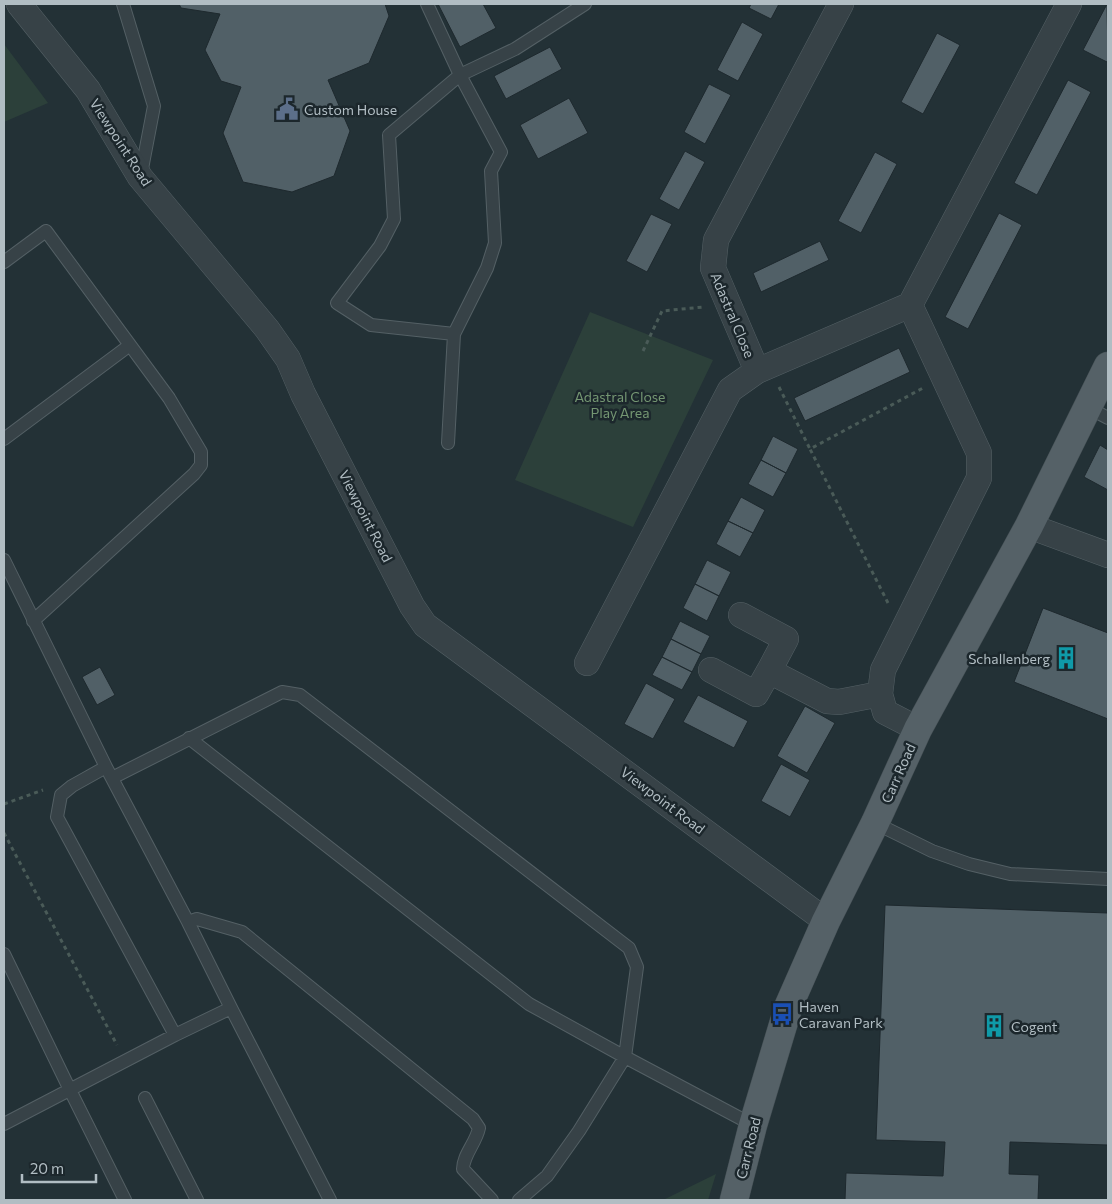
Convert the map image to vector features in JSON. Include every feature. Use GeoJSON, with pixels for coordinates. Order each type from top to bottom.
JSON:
{"type":"FeatureCollection","features":[{"type":"Feature","properties":{"kind":"main road","name":"Carr Road"},"geometry":{"type":"LineString","coordinates":[[734,1200],[753,1126],[789,1005],[826,920],[875,823],[918,729],[1029,526],[1098,412],[1108,366]]}},
{"type":"Feature","properties":{"kind":"street","name":"Viewpoint Road"},"geometry":{"type":"LineString","coordinates":[[19,4],[88,90],[140,177],[267,329],[288,359],[303,394],[407,597],[425,625],[826,920]]}},
{"type":"Feature","properties":{"kind":"street","name":"Adastral Close"},"geometry":{"type":"LineString","coordinates":[[841,4],[716,240],[713,268],[729,304],[763,369],[910,305]]}},
{"type":"Feature","properties":{"kind":"street"},"geometry":{"type":"LineString","coordinates":[[918,729],[885,712],[880,694],[883,670],[979,478],[979,453],[910,305],[1069,4]]}},
{"type":"Feature","properties":{"kind":"street"},"geometry":{"type":"LineString","coordinates":[[587,663],[730,390],[763,369]]}},
{"type":"Feature","properties":{"kind":"street"},"geometry":{"type":"LineString","coordinates":[[1029,526],[1108,555]]}},
{"type":"Feature","properties":{"kind":"street"},"geometry":{"type":"LineString","coordinates":[[712,670],[756,694],[786,639],[741,615]]}},
{"type":"Feature","properties":{"kind":"street"},"geometry":{"type":"LineString","coordinates":[[769,671],[827,701],[839,702],[880,694]]}},
{"type":"Feature","properties":{"kind":"lane"},"geometry":{"type":"LineString","coordinates":[[123,4],[154,106],[140,177]]}},
{"type":"Feature","properties":{"kind":"lane"},"geometry":{"type":"LineString","coordinates":[[427,4],[460,75],[500,152],[491,171],[495,243],[487,268],[454,334],[448,443]]}},
{"type":"Feature","properties":{"kind":"lane"},"geometry":{"type":"LineString","coordinates":[[454,334],[371,325],[337,303],[380,246],[394,219],[390,135],[460,75],[515,49],[585,4]]}},
{"type":"Feature","properties":{"kind":"lane"},"geometry":{"type":"LineString","coordinates":[[4,262],[46,231],[169,398],[201,452],[201,465],[194,474],[34,621]]}},
{"type":"Feature","properties":{"kind":"lane"},"geometry":{"type":"LineString","coordinates":[[4,439],[130,345]]}},
{"type":"Feature","properties":{"kind":"lane"},"geometry":{"type":"LineString","coordinates":[[4,560],[109,773],[188,922],[330,1200]]}},
{"type":"Feature","properties":{"kind":"lane"},"geometry":{"type":"LineString","coordinates":[[175,1035],[57,817],[61,795],[72,786],[109,773],[189,738],[282,692],[300,695],[629,948],[637,967],[625,1057],[579,1131],[547,1176],[519,1200]]}},
{"type":"Feature","properties":{"kind":"lane"},"geometry":{"type":"LineString","coordinates":[[189,738],[529,1004],[753,1126]]}},
{"type":"Feature","properties":{"kind":"lane"},"geometry":{"type":"LineString","coordinates":[[875,823],[932,851],[969,864],[1010,874],[1108,879]]}},
{"type":"Feature","properties":{"kind":"lane"},"geometry":{"type":"LineString","coordinates":[[188,922],[197,920],[242,932],[473,1119],[479,1128],[478,1137],[463,1162],[463,1169],[492,1200]]}},
{"type":"Feature","properties":{"kind":"lane"},"geometry":{"type":"LineString","coordinates":[[4,954],[125,1200]]}},
{"type":"Feature","properties":{"kind":"lane"},"geometry":{"type":"LineString","coordinates":[[4,1124],[231,1008]]}},
{"type":"Feature","properties":{"kind":"lane"},"geometry":{"type":"LineString","coordinates":[[145,1098],[197,1200]]}},
{"type":"Feature","properties":{"kind":"path"},"geometry":{"type":"LineString","coordinates":[[643,351],[662,311],[729,304]]}},
{"type":"Feature","properties":{"kind":"path"},"geometry":{"type":"LineString","coordinates":[[763,369],[810,449],[903,632]]}},
{"type":"Feature","properties":{"kind":"path"},"geometry":{"type":"LineString","coordinates":[[810,449],[944,377]]}},
{"type":"Feature","properties":{"kind":"path"},"geometry":{"type":"LineString","coordinates":[[4,804],[44,790],[61,795]]}},
{"type":"Feature","properties":{"kind":"path"},"geometry":{"type":"LineString","coordinates":[[4,833],[125,1061]]}},
{"type":"Feature","properties":{"kind":"green space"},"geometry":{"type":"Polygon","coordinates":[[[4,44],[48,103],[4,122],[4,44]]]}},
{"type":"Feature","properties":{"kind":"green space","name":"Adastral Close Play Area"},"geometry":{"type":"Polygon","coordinates":[[[590,312],[713,360],[633,527],[515,480],[590,312]]]}},
{"type":"Feature","properties":{"kind":"green space"},"geometry":{"type":"Polygon","coordinates":[[[716,1174],[708,1200],[663,1200],[716,1174]]]}},
{"type":"Feature","properties":{"kind":"building","name":"Custom House"},"geometry":{"type":"Polygon","coordinates":[[[179,4],[385,4],[389,16],[369,63],[328,80],[350,131],[334,176],[292,192],[243,182],[223,133],[241,87],[221,81],[205,50],[220,14],[181,8],[179,4]]]}},
{"type":"Feature","properties":{"kind":"building"},"geometry":{"type":"Polygon","coordinates":[[[438,4],[483,4],[496,28],[460,47],[438,4]]]}},
{"type":"Feature","properties":{"kind":"building"},"geometry":{"type":"Polygon","coordinates":[[[751,4],[779,4],[771,19],[749,8],[751,4]]]}},
{"type":"Feature","properties":{"kind":"building"},"geometry":{"type":"Polygon","coordinates":[[[1107,4],[1108,59],[1107,62],[1083,50],[1107,4]]]}},
{"type":"Feature","properties":{"kind":"building"},"geometry":{"type":"Polygon","coordinates":[[[742,22],[763,34],[738,81],[717,70],[742,22]]]}},
{"type":"Feature","properties":{"kind":"building"},"geometry":{"type":"Polygon","coordinates":[[[937,33],[960,45],[923,114],[901,102],[937,33]]]}},
{"type":"Feature","properties":{"kind":"building"},"geometry":{"type":"Polygon","coordinates":[[[550,47],[562,69],[506,99],[494,76],[550,47]]]}},
{"type":"Feature","properties":{"kind":"building"},"geometry":{"type":"Polygon","coordinates":[[[1068,80],[1091,92],[1037,195],[1014,183],[1068,80]]]}},
{"type":"Feature","properties":{"kind":"building"},"geometry":{"type":"Polygon","coordinates":[[[709,84],[731,95],[705,144],[684,132],[709,84]]]}},
{"type":"Feature","properties":{"kind":"building"},"geometry":{"type":"Polygon","coordinates":[[[569,98],[588,133],[538,159],[520,125],[569,98]]]}},
{"type":"Feature","properties":{"kind":"building"},"geometry":{"type":"Polygon","coordinates":[[[685,151],[705,162],[679,210],[659,199],[685,151]]]}},
{"type":"Feature","properties":{"kind":"building"},"geometry":{"type":"Polygon","coordinates":[[[875,152],[897,164],[861,233],[838,221],[875,152]]]}},
{"type":"Feature","properties":{"kind":"building"},"geometry":{"type":"Polygon","coordinates":[[[999,213],[1022,225],[968,329],[945,317],[999,213]]]}},
{"type":"Feature","properties":{"kind":"building"},"geometry":{"type":"Polygon","coordinates":[[[651,214],[672,224],[647,272],[626,261],[651,214]]]}},
{"type":"Feature","properties":{"kind":"building"},"geometry":{"type":"Polygon","coordinates":[[[820,241],[829,260],[761,292],[753,273],[820,241]]]}},
{"type":"Feature","properties":{"kind":"building"},"geometry":{"type":"Polygon","coordinates":[[[899,348],[910,372],[805,421],[794,398],[899,348]]]}},
{"type":"Feature","properties":{"kind":"building"},"geometry":{"type":"Polygon","coordinates":[[[773,436],[798,449],[786,473],[761,460],[773,436]]]}},
{"type":"Feature","properties":{"kind":"building"},"geometry":{"type":"Polygon","coordinates":[[[1100,445],[1108,450],[1108,490],[1084,477],[1100,445]]]}},
{"type":"Feature","properties":{"kind":"building"},"geometry":{"type":"Polygon","coordinates":[[[761,460],[786,473],[773,497],[748,484],[761,460]]]}},
{"type":"Feature","properties":{"kind":"building"},"geometry":{"type":"Polygon","coordinates":[[[741,497],[765,510],[753,533],[728,521],[741,497]]]}},
{"type":"Feature","properties":{"kind":"building"},"geometry":{"type":"Polygon","coordinates":[[[728,521],[753,533],[740,557],[716,544],[728,521]]]}},
{"type":"Feature","properties":{"kind":"building"},"geometry":{"type":"Polygon","coordinates":[[[707,560],[731,572],[719,596],[695,584],[707,560]]]}},
{"type":"Feature","properties":{"kind":"building"},"geometry":{"type":"Polygon","coordinates":[[[695,584],[719,596],[707,621],[683,608],[695,584]]]}},
{"type":"Feature","properties":{"kind":"building","name":"Schallenberg"},"geometry":{"type":"Polygon","coordinates":[[[1043,608],[1108,633],[1108,719],[1014,682],[1043,608]]]}},
{"type":"Feature","properties":{"kind":"building"},"geometry":{"type":"Polygon","coordinates":[[[680,621],[710,636],[701,654],[671,639],[680,621]]]}},
{"type":"Feature","properties":{"kind":"building"},"geometry":{"type":"Polygon","coordinates":[[[671,639],[701,654],[692,672],[662,657],[671,639]]]}},
{"type":"Feature","properties":{"kind":"building"},"geometry":{"type":"Polygon","coordinates":[[[662,657],[692,672],[682,690],[652,675],[662,657]]]}},
{"type":"Feature","properties":{"kind":"building"},"geometry":{"type":"Polygon","coordinates":[[[100,667],[115,695],[97,705],[82,677],[100,667]]]}},
{"type":"Feature","properties":{"kind":"building"},"geometry":{"type":"Polygon","coordinates":[[[646,683],[675,699],[653,739],[624,724],[646,683]]]}},
{"type":"Feature","properties":{"kind":"building"},"geometry":{"type":"Polygon","coordinates":[[[698,695],[748,721],[734,748],[683,722],[698,695]]]}},
{"type":"Feature","properties":{"kind":"building"},"geometry":{"type":"Polygon","coordinates":[[[805,706],[835,723],[807,773],[777,756],[805,706]]]}},
{"type":"Feature","properties":{"kind":"building"},"geometry":{"type":"Polygon","coordinates":[[[781,764],[810,780],[790,817],[761,801],[781,764]]]}},
{"type":"Feature","properties":{"kind":"building","name":"Cogent"},"geometry":{"type":"Polygon","coordinates":[[[885,905],[1108,913],[1108,1145],[1010,1142],[1009,1174],[1039,1175],[1038,1200],[845,1200],[846,1173],[943,1176],[945,1142],[876,1140],[885,905]]]}},
{"type":"Feature","properties":{"kind":"place","name":"Custom House"},"geometry":{"type":"Point","coordinates":[287,109]}},
{"type":"Feature","properties":{"kind":"place","name":"Schallenberg"},"geometry":{"type":"Point","coordinates":[1066,658]}},
{"type":"Feature","properties":{"kind":"place","name":"Haven Caravan Park"},"geometry":{"type":"Point","coordinates":[782,1014]}},
{"type":"Feature","properties":{"kind":"place","name":"Cogent"},"geometry":{"type":"Point","coordinates":[994,1026]}}]}
